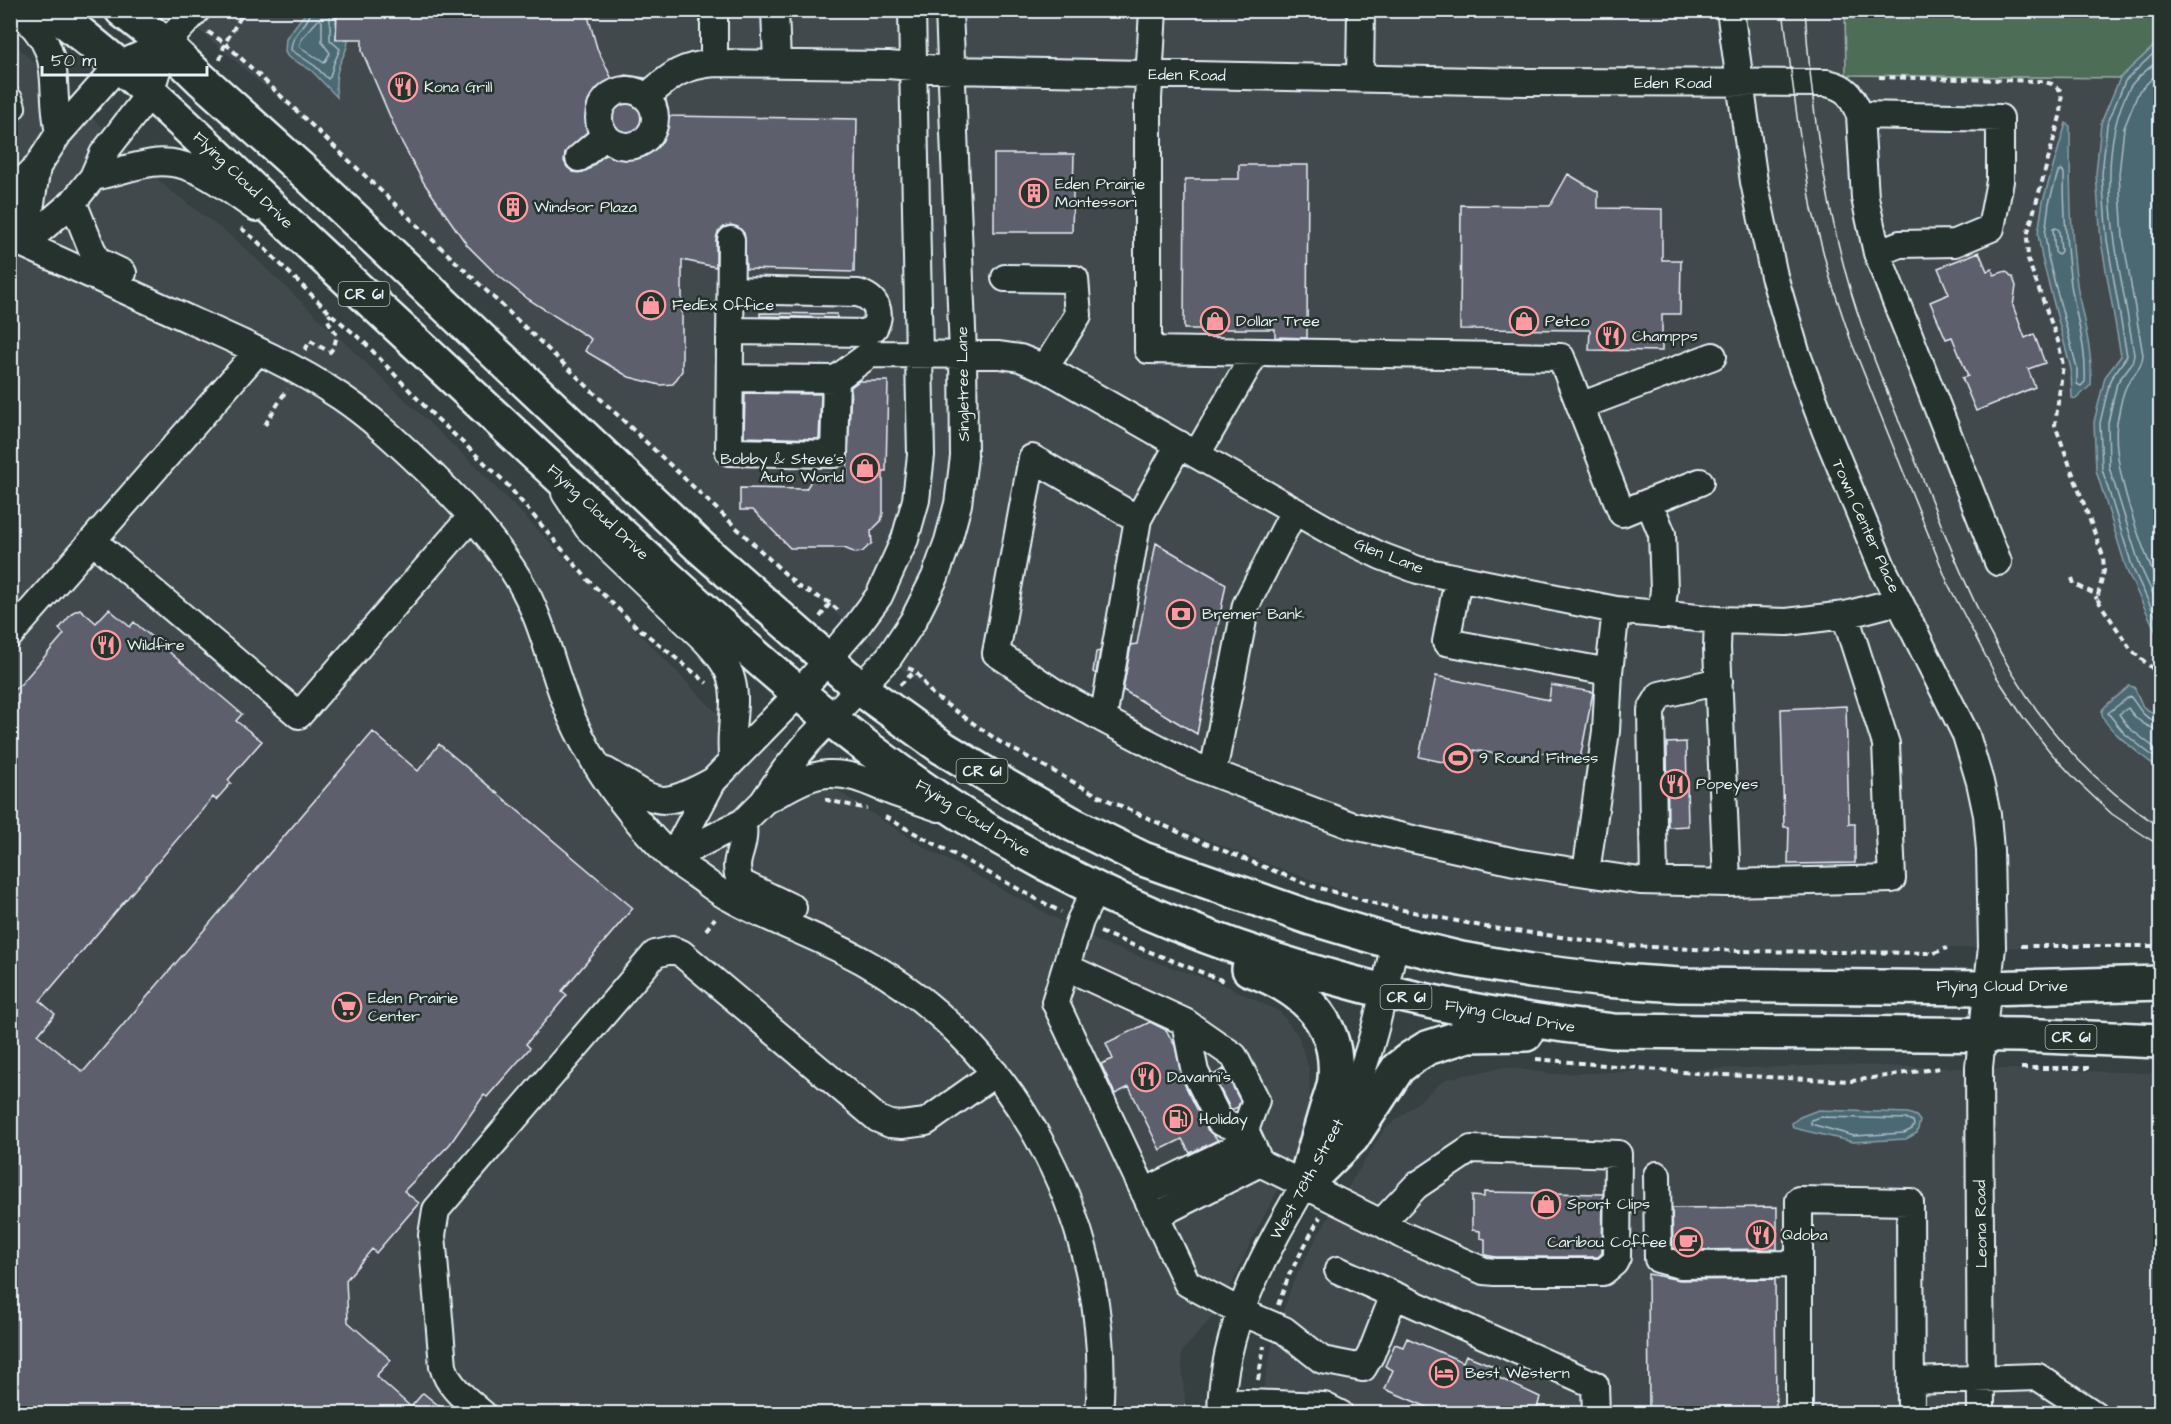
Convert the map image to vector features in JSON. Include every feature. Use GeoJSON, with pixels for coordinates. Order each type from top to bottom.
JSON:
{"type":"FeatureCollection","features":[{"type":"Feature","properties":{"kind":"main road","name":"Flying Cloud Drive"},"geometry":{"type":"LineString","coordinates":[[51,10],[150,93],[773,674],[919,787],[968,819],[1096,888],[1168,923],[1310,971],[1424,1001],[1514,1018],[1613,1031],[2020,1035],[2160,1041]]}},
{"type":"Feature","properties":{"kind":"main road","name":"Flying Cloud Drive"},"geometry":{"type":"LineString","coordinates":[[122,10],[165,44],[311,178],[515,369],[700,547],[861,689],[943,748],[1004,785],[1072,824],[1143,859],[1290,912],[1395,943],[1461,959],[1531,971],[1605,980],[1679,985],[1986,988],[2160,983]]}},
{"type":"Feature","properties":{"kind":"main road"},"geometry":{"type":"LineString","coordinates":[[1168,923],[1197,951],[1264,974],[1298,994],[1323,1020],[1333,1040],[1335,1082],[1318,1190]]}},
{"type":"Feature","properties":{"kind":"main road"},"geometry":{"type":"LineString","coordinates":[[1318,1190],[1398,1068],[1427,1048],[1468,1035],[1613,1031]]}},
{"type":"Feature","properties":{"kind":"street"},"geometry":{"type":"LineString","coordinates":[[16,10],[39,32],[49,51],[55,75],[55,112],[59,133]]}},
{"type":"Feature","properties":{"kind":"street"},"geometry":{"type":"LineString","coordinates":[[714,10],[714,63]]}},
{"type":"Feature","properties":{"kind":"street"},"geometry":{"type":"LineString","coordinates":[[775,10],[777,63]]}},
{"type":"Feature","properties":{"kind":"street"},"geometry":{"type":"LineString","coordinates":[[672,858],[712,781],[799,693],[856,627],[879,596],[905,539],[916,500],[921,455],[912,10]]}},
{"type":"Feature","properties":{"kind":"street","name":"Singletree Lane"},"geometry":{"type":"LineString","coordinates":[[763,802],[785,770],[889,657],[914,621],[935,577],[958,504],[964,457],[963,353],[949,10]]}},
{"type":"Feature","properties":{"kind":"street"},"geometry":{"type":"LineString","coordinates":[[1153,10],[1149,75],[1148,350],[1561,357],[1622,513],[1700,482]]}},
{"type":"Feature","properties":{"kind":"street"},"geometry":{"type":"LineString","coordinates":[[1360,77],[1361,10]]}},
{"type":"Feature","properties":{"kind":"street","name":"Town Center Place"},"geometry":{"type":"LineString","coordinates":[[1730,10],[1754,182],[1774,276],[1796,352],[1845,481],[1899,602],[1966,735],[1980,782],[1987,815],[1992,947],[1981,1035]]}},
{"type":"Feature","properties":{"kind":"street"},"geometry":{"type":"LineString","coordinates":[[10,193],[37,167],[59,133],[118,65],[165,44],[193,15]]}},
{"type":"Feature","properties":{"kind":"street"},"geometry":{"type":"LineString","coordinates":[[17,241],[73,202],[93,177],[104,154],[150,93],[165,44]]}},
{"type":"Feature","properties":{"kind":"street","name":"Eden Road"},"geometry":{"type":"LineString","coordinates":[[646,97],[674,72],[695,65],[777,63],[1149,75],[1360,77],[1524,82],[1827,83],[1841,86],[1852,97],[1860,115]]}},
{"type":"Feature","properties":{"kind":"street"},"geometry":{"type":"LineString","coordinates":[[631,90],[646,97],[654,113],[651,131],[646,138],[638,143],[621,145],[605,136],[601,129],[599,111],[608,96],[615,92],[631,90]]}},
{"type":"Feature","properties":{"kind":"street"},"geometry":{"type":"LineString","coordinates":[[10,101],[12,107],[10,109]]}},
{"type":"Feature","properties":{"kind":"street"},"geometry":{"type":"LineString","coordinates":[[1877,253],[1900,244],[1955,243],[1990,228],[2000,181],[2000,118],[1860,115],[1865,198],[1877,253],[1998,562]]}},
{"type":"Feature","properties":{"kind":"street"},"geometry":{"type":"LineString","coordinates":[[579,158],[605,136]]}},
{"type":"Feature","properties":{"kind":"street"},"geometry":{"type":"LineString","coordinates":[[93,177],[156,162],[178,163],[196,169],[218,181],[311,245]]}},
{"type":"Feature","properties":{"kind":"street"},"geometry":{"type":"LineString","coordinates":[[17,241],[37,167]]}},
{"type":"Feature","properties":{"kind":"street"},"geometry":{"type":"LineString","coordinates":[[73,202],[95,257],[102,263],[187,301],[248,346]]}},
{"type":"Feature","properties":{"kind":"street"},"geometry":{"type":"LineString","coordinates":[[731,240],[729,452],[834,454],[836,379],[867,344],[878,316],[875,303],[858,293],[731,290]]}},
{"type":"Feature","properties":{"kind":"street"},"geometry":{"type":"LineString","coordinates":[[17,241],[248,346],[322,385],[376,423],[472,516],[506,558],[539,621],[571,716],[585,744],[628,809],[672,858],[730,898],[823,940],[867,963],[902,986],[966,1040],[995,1073],[1035,1131],[1053,1166],[1079,1233],[1089,1271],[1099,1341],[1099,1413]]}},
{"type":"Feature","properties":{"kind":"street"},"geometry":{"type":"LineString","coordinates":[[1005,278],[1075,279],[1078,315],[1045,368]]}},
{"type":"Feature","properties":{"kind":"street","name":"Glen Lane"},"geometry":{"type":"LineString","coordinates":[[730,331],[867,344],[920,355],[963,353],[1020,358],[1045,368],[1335,534],[1381,556],[1418,570],[1616,610],[1718,620],[1787,622],[1845,615],[1899,602]]}},
{"type":"Feature","properties":{"kind":"street"},"geometry":{"type":"LineString","coordinates":[[10,635],[93,541],[248,346]]}},
{"type":"Feature","properties":{"kind":"street"},"geometry":{"type":"LineString","coordinates":[[1102,719],[1138,519],[1256,352]]}},
{"type":"Feature","properties":{"kind":"street"},"geometry":{"type":"LineString","coordinates":[[1580,406],[1713,356]]}},
{"type":"Feature","properties":{"kind":"street"},"geometry":{"type":"LineString","coordinates":[[730,378],[836,379]]}},
{"type":"Feature","properties":{"kind":"street"},"geometry":{"type":"LineString","coordinates":[[1138,519],[1032,458],[996,653],[1053,691],[1187,763],[1350,825],[1515,862],[1640,881],[1727,883],[1892,879],[1886,744],[1845,615]]}},
{"type":"Feature","properties":{"kind":"street"},"geometry":{"type":"LineString","coordinates":[[547,465],[588,528],[721,658],[730,674],[735,707],[732,761]]}},
{"type":"Feature","properties":{"kind":"street"},"geometry":{"type":"LineString","coordinates":[[1648,502],[1662,534],[1664,590],[1660,615]]}},
{"type":"Feature","properties":{"kind":"street"},"geometry":{"type":"LineString","coordinates":[[1213,772],[1246,605],[1294,511]]}},
{"type":"Feature","properties":{"kind":"street"},"geometry":{"type":"LineString","coordinates":[[93,541],[299,715],[472,516]]}},
{"type":"Feature","properties":{"kind":"street"},"geometry":{"type":"LineString","coordinates":[[1458,579],[1446,642],[1609,672]]}},
{"type":"Feature","properties":{"kind":"street"},"geometry":{"type":"LineString","coordinates":[[1586,873],[1606,731],[1609,672],[1616,610]]}},
{"type":"Feature","properties":{"kind":"street"},"geometry":{"type":"LineString","coordinates":[[1718,620],[1727,883]]}},
{"type":"Feature","properties":{"kind":"street"},"geometry":{"type":"LineString","coordinates":[[1654,881],[1651,710],[1659,695],[1719,681]]}},
{"type":"Feature","properties":{"kind":"street"},"geometry":{"type":"LineString","coordinates":[[600,767],[650,798],[662,801],[673,800],[712,781]]}},
{"type":"Feature","properties":{"kind":"street"},"geometry":{"type":"LineString","coordinates":[[672,858],[743,822],[763,802],[804,781],[829,774],[851,776],[968,819]]}},
{"type":"Feature","properties":{"kind":"street"},"geometry":{"type":"LineString","coordinates":[[743,822],[743,840],[736,861],[737,874],[741,883],[803,913],[823,940]]}},
{"type":"Feature","properties":{"kind":"street"},"geometry":{"type":"LineString","coordinates":[[1096,888],[1080,921],[1055,1002],[1187,1283],[1239,1311],[1284,1330],[1323,1360],[1363,1368],[1371,1354],[1394,1295]]}},
{"type":"Feature","properties":{"kind":"street","name":"West 78th Street"},"geometry":{"type":"LineString","coordinates":[[1222,1408],[1225,1364],[1239,1311],[1268,1249],[1318,1190],[1367,1057],[1395,943]]}},
{"type":"Feature","properties":{"kind":"street"},"geometry":{"type":"LineString","coordinates":[[483,1413],[455,1388],[442,1366],[432,1235],[436,1210],[655,954],[672,950],[681,953],[878,1119],[890,1124],[915,1125],[926,1122],[995,1073]]}},
{"type":"Feature","properties":{"kind":"street"},"geometry":{"type":"LineString","coordinates":[[1066,967],[1185,1022],[1234,1056],[1256,1100],[1253,1147]]}},
{"type":"Feature","properties":{"kind":"street"},"geometry":{"type":"LineString","coordinates":[[1185,1022],[1195,1072],[1220,1122],[1318,1190],[1400,1234],[1484,1271],[1603,1272],[1614,1263],[1617,1257],[1618,1154],[1471,1149],[1416,1186],[1381,1223]]}},
{"type":"Feature","properties":{"kind":"street","name":"Leona Road"},"geometry":{"type":"LineString","coordinates":[[1981,1035],[1979,1081],[1981,1413]]}},
{"type":"Feature","properties":{"kind":"street"},"geometry":{"type":"LineString","coordinates":[[1209,1099],[1246,1081]]}},
{"type":"Feature","properties":{"kind":"street"},"geometry":{"type":"LineString","coordinates":[[1147,1199],[1253,1147]]}},
{"type":"Feature","properties":{"kind":"street"},"geometry":{"type":"LineString","coordinates":[[1147,1199],[1253,1147]]}},
{"type":"Feature","properties":{"kind":"street"},"geometry":{"type":"LineString","coordinates":[[1657,1175],[1658,1259],[1680,1265],[1799,1264]]}},
{"type":"Feature","properties":{"kind":"street"},"geometry":{"type":"LineString","coordinates":[[1799,1413],[1798,1200],[1910,1202],[1911,1413]]}},
{"type":"Feature","properties":{"kind":"street"},"geometry":{"type":"LineString","coordinates":[[1338,1270],[1595,1385],[1596,1413]]}},
{"type":"Feature","properties":{"kind":"street"},"geometry":{"type":"LineString","coordinates":[[1911,1381],[2038,1377],[2094,1413]]}},
{"type":"Feature","properties":{"kind":"street"},"geometry":{"type":"LineString","coordinates":[[1222,1408],[1256,1403],[1324,1406],[1341,1413]]}},
{"type":"Feature","properties":{"kind":"path"},"geometry":{"type":"LineString","coordinates":[[225,43],[245,10]]}},
{"type":"Feature","properties":{"kind":"path"},"geometry":{"type":"LineString","coordinates":[[193,15],[799,587],[830,603],[856,627]]}},
{"type":"Feature","properties":{"kind":"path"},"geometry":{"type":"LineString","coordinates":[[1879,77],[2041,81],[2052,84],[2060,90],[2061,113],[2027,236],[2026,248],[2028,260],[2058,341],[2063,365],[2055,425],[2103,556],[2104,571],[2097,599]]}},
{"type":"Feature","properties":{"kind":"path"},"geometry":{"type":"LineString","coordinates":[[2072,578],[2074,584],[2093,593],[2132,651],[2158,673],[2160,678]]}},
{"type":"Feature","properties":{"kind":"path"},"geometry":{"type":"LineString","coordinates":[[889,657],[915,671],[933,695],[1000,742],[1099,796],[1185,835],[1309,885],[1374,903],[1486,927],[1629,946],[1739,951],[1922,953],[1934,953],[1947,948]]}},
{"type":"Feature","properties":{"kind":"path"},"geometry":{"type":"LineString","coordinates":[[706,930],[715,918]]}},
{"type":"Feature","properties":{"kind":"path"},"geometry":{"type":"LineString","coordinates":[[2020,946],[2160,946]]}},
{"type":"Feature","properties":{"kind":"path"},"geometry":{"type":"LineString","coordinates":[[1530,1059],[1706,1074],[1852,1081],[1940,1068]]}},
{"type":"Feature","properties":{"kind":"path"},"geometry":{"type":"LineString","coordinates":[[1256,1403],[1270,1324],[1308,1237],[1318,1190]]}},
{"type":"Feature","properties":{"kind":"shaded area"},"geometry":{"type":"Polygon","coordinates":[[[177,11],[2160,11],[2160,946],[1947,948],[1934,953],[1739,951],[1629,946],[1486,927],[1384,906],[1271,865],[1120,805],[1000,742],[933,695],[758,548],[321,135],[177,11]]]}},
{"type":"Feature","properties":{"kind":"shaded area","name":"Eden Prairie Center"},"geometry":{"type":"Polygon","coordinates":[[[10,40],[167,188],[236,240],[474,465],[718,714],[924,847],[1103,944],[1229,987],[1280,1012],[1298,1036],[1309,1069],[1310,1115],[1291,1166],[1255,1233],[1223,1304],[1181,1353],[1186,1413],[11,1413],[10,40]]]}},
{"type":"Feature","properties":{"kind":"shaded area"},"geometry":{"type":"Polygon","coordinates":[[[1840,1065],[2160,1073],[2160,1413],[1258,1414],[1273,1342],[1292,1285],[1319,1233],[1384,1130],[1446,1079],[1505,1067],[1552,1074],[1840,1065]]]}},
{"type":"Feature","properties":{"kind":"green space"},"geometry":{"type":"Polygon","coordinates":[[[1845,11],[2160,11],[2160,38],[2120,78],[1846,75],[1845,11]]]}},
{"type":"Feature","properties":{"kind":"water"},"geometry":{"type":"Polygon","coordinates":[[[307,11],[336,11],[336,40],[348,40],[347,49],[338,71],[337,97],[311,70],[288,57],[285,52],[286,38],[307,11]]]}},
{"type":"Feature","properties":{"kind":"water"},"geometry":{"type":"Polygon","coordinates":[[[2160,38],[2160,640],[2127,571],[2096,470],[2094,422],[2105,377],[2121,356],[2101,241],[2096,174],[2101,123],[2120,78],[2160,38]]]}},
{"type":"Feature","properties":{"kind":"water"},"geometry":{"type":"Polygon","coordinates":[[[2066,123],[2070,126],[2071,205],[2075,264],[2091,371],[2091,385],[2076,399],[2072,398],[2071,369],[2042,258],[2038,234],[2043,201],[2066,123]]]}},
{"type":"Feature","properties":{"kind":"water"},"geometry":{"type":"Polygon","coordinates":[[[2129,686],[2134,687],[2143,707],[2160,717],[2160,770],[2116,733],[2103,717],[2103,708],[2129,686]]]}},
{"type":"Feature","properties":{"kind":"water"},"geometry":{"type":"Polygon","coordinates":[[[1818,1110],[1908,1113],[1916,1116],[1920,1121],[1917,1133],[1906,1139],[1853,1142],[1793,1128],[1792,1123],[1800,1117],[1818,1110]]]}},
{"type":"Feature","properties":{"kind":"building"},"geometry":{"type":"Polygon","coordinates":[[[337,10],[585,10],[597,48],[612,79],[626,75],[645,78],[632,93],[631,100],[640,111],[649,112],[666,100],[669,116],[857,119],[854,272],[746,269],[744,233],[738,227],[731,225],[724,227],[718,232],[716,239],[716,267],[682,260],[682,371],[673,384],[660,385],[629,377],[585,351],[591,339],[528,299],[495,273],[467,245],[424,183],[398,135],[362,51],[362,39],[336,39],[337,10]],[[603,121],[595,125],[565,152],[564,161],[567,167],[573,172],[581,173],[589,169],[619,142],[620,134],[611,122],[603,121]]]}},
{"type":"Feature","properties":{"kind":"building","name":"Eden Prairie Montessori"},"geometry":{"type":"Polygon","coordinates":[[[994,154],[1074,154],[1072,232],[994,232],[994,154]]]}},
{"type":"Feature","properties":{"kind":"building"},"geometry":{"type":"Polygon","coordinates":[[[1239,165],[1308,165],[1307,338],[1275,337],[1275,329],[1184,329],[1185,179],[1239,179],[1239,165]]]}},
{"type":"Feature","properties":{"kind":"building"},"geometry":{"type":"Polygon","coordinates":[[[1568,174],[1598,192],[1598,208],[1662,209],[1662,260],[1681,260],[1680,314],[1662,314],[1662,351],[1589,350],[1590,330],[1460,329],[1461,205],[1550,206],[1568,174]]]}},
{"type":"Feature","properties":{"kind":"building"},"geometry":{"type":"Polygon","coordinates":[[[1979,252],[1987,271],[1992,269],[1994,275],[2006,271],[2013,278],[2016,286],[2013,306],[2025,338],[2034,334],[2045,363],[2028,369],[2035,387],[1976,411],[1962,378],[1968,376],[1952,337],[1946,339],[1930,302],[1949,294],[1938,268],[1979,252]]]}},
{"type":"Feature","properties":{"kind":"building"},"geometry":{"type":"Polygon","coordinates":[[[760,313],[837,314],[837,318],[760,316],[760,313]]]}},
{"type":"Feature","properties":{"kind":"building","name":"Bobby & Steve's Auto World"},"geometry":{"type":"Polygon","coordinates":[[[859,381],[888,381],[883,513],[881,521],[871,531],[872,543],[862,552],[856,553],[844,548],[790,548],[753,510],[740,510],[740,488],[806,489],[814,476],[819,473],[847,476],[851,387],[859,381]]]}},
{"type":"Feature","properties":{"kind":"building"},"geometry":{"type":"Polygon","coordinates":[[[745,393],[821,394],[819,439],[744,437],[745,393]]]}},
{"type":"Feature","properties":{"kind":"building","name":"Bremer Bank"},"geometry":{"type":"Polygon","coordinates":[[[1156,543],[1226,584],[1197,734],[1123,690],[1131,645],[1137,644],[1156,543]]]}},
{"type":"Feature","properties":{"kind":"building","name":"Eden Prairie Center"},"geometry":{"type":"Polygon","coordinates":[[[80,609],[96,623],[109,609],[130,627],[134,622],[242,714],[236,721],[262,741],[228,780],[231,783],[216,800],[213,797],[40,1001],[55,1014],[38,1035],[83,1072],[373,732],[418,771],[439,744],[633,908],[562,991],[567,995],[526,1044],[530,1048],[487,1097],[484,1095],[450,1144],[404,1191],[419,1203],[376,1253],[372,1249],[346,1280],[348,1322],[391,1360],[376,1376],[411,1407],[423,1393],[448,1413],[10,1413],[10,693],[21,684],[64,634],[59,629],[73,612],[80,609]]]}},
{"type":"Feature","properties":{"kind":"building"},"geometry":{"type":"Polygon","coordinates":[[[1100,651],[1096,674],[1093,672],[1096,652],[1100,651]]]}},
{"type":"Feature","properties":{"kind":"building"},"geometry":{"type":"Polygon","coordinates":[[[1436,676],[1549,700],[1551,685],[1593,692],[1580,759],[1538,752],[1536,761],[1474,750],[1471,768],[1419,757],[1436,676]]]}},
{"type":"Feature","properties":{"kind":"building"},"geometry":{"type":"Polygon","coordinates":[[[1846,706],[1849,824],[1855,824],[1855,863],[1788,864],[1789,827],[1784,827],[1781,709],[1846,706]]]}},
{"type":"Feature","properties":{"kind":"building","name":"Popeyes"},"geometry":{"type":"Polygon","coordinates":[[[1686,742],[1688,826],[1668,827],[1667,743],[1686,742]]]}},
{"type":"Feature","properties":{"kind":"building","name":"Davanni's"},"geometry":{"type":"Polygon","coordinates":[[[1150,1022],[1166,1030],[1175,1046],[1182,1079],[1207,1129],[1218,1140],[1190,1153],[1182,1139],[1160,1150],[1129,1087],[1115,1094],[1101,1064],[1113,1059],[1106,1043],[1150,1022]]]}},
{"type":"Feature","properties":{"kind":"building"},"geometry":{"type":"Polygon","coordinates":[[[1224,1069],[1240,1101],[1238,1107],[1231,1110],[1213,1075],[1224,1069]]]}},
{"type":"Feature","properties":{"kind":"building"},"geometry":{"type":"Polygon","coordinates":[[[1484,1192],[1603,1194],[1602,1253],[1598,1257],[1496,1257],[1485,1255],[1485,1239],[1480,1238],[1480,1231],[1472,1230],[1472,1196],[1484,1197],[1484,1192]]]}},
{"type":"Feature","properties":{"kind":"building"},"geometry":{"type":"Polygon","coordinates":[[[1777,1207],[1777,1249],[1682,1250],[1673,1248],[1672,1208],[1777,1207]]]}},
{"type":"Feature","properties":{"kind":"building"},"geometry":{"type":"Polygon","coordinates":[[[1648,1274],[1680,1280],[1775,1279],[1776,1413],[1649,1413],[1648,1274]]]}},
{"type":"Feature","properties":{"kind":"building","name":"Best Western"},"geometry":{"type":"Polygon","coordinates":[[[1407,1338],[1463,1362],[1466,1355],[1498,1368],[1495,1376],[1540,1397],[1536,1413],[1441,1413],[1385,1389],[1393,1370],[1385,1366],[1395,1344],[1403,1347],[1407,1338]]]}},
{"type":"Feature","properties":{"kind":"tram line"},"geometry":{"type":"LineString","coordinates":[[1783,10],[1812,209],[1830,278],[1851,341],[1949,586],[1996,676],[2023,717],[2051,753],[2112,814],[2160,846]]}},
{"type":"Feature","properties":{"kind":"tram line"},"geometry":{"type":"LineString","coordinates":[[1805,10],[1820,152],[1833,222],[1851,292],[1884,385],[1964,579],[2012,673],[2041,716],[2075,756],[2114,793],[2160,827]]}},
{"type":"Feature","properties":{"kind":"place","name":"Kona Grill"},"geometry":{"type":"Point","coordinates":[403,87]}},
{"type":"Feature","properties":{"kind":"place","name":"Eden Prairie Montessori"},"geometry":{"type":"Point","coordinates":[1034,193]}},
{"type":"Feature","properties":{"kind":"place","name":"Windsor Plaza"},"geometry":{"type":"Point","coordinates":[513,207]}},
{"type":"Feature","properties":{"kind":"place","name":"FedEx Office"},"geometry":{"type":"Point","coordinates":[651,305]}},
{"type":"Feature","properties":{"kind":"place","name":"Dollar Tree"},"geometry":{"type":"Point","coordinates":[1215,321]}},
{"type":"Feature","properties":{"kind":"place","name":"Petco"},"geometry":{"type":"Point","coordinates":[1524,321]}},
{"type":"Feature","properties":{"kind":"place","name":"Champps"},"geometry":{"type":"Point","coordinates":[1611,336]}},
{"type":"Feature","properties":{"kind":"place","name":"Bobby & Steve's Auto World"},"geometry":{"type":"Point","coordinates":[865,468]}},
{"type":"Feature","properties":{"kind":"place","name":"Bremer Bank"},"geometry":{"type":"Point","coordinates":[1181,614]}},
{"type":"Feature","properties":{"kind":"place","name":"Wildfire"},"geometry":{"type":"Point","coordinates":[106,645]}},
{"type":"Feature","properties":{"kind":"place","name":"9 Round Fitness"},"geometry":{"type":"Point","coordinates":[1458,758]}},
{"type":"Feature","properties":{"kind":"place","name":"Popeyes"},"geometry":{"type":"Point","coordinates":[1675,784]}},
{"type":"Feature","properties":{"kind":"place","name":"Eden Prairie Center"},"geometry":{"type":"Point","coordinates":[347,1007]}},
{"type":"Feature","properties":{"kind":"place","name":"Davanni's"},"geometry":{"type":"Point","coordinates":[1146,1077]}},
{"type":"Feature","properties":{"kind":"place","name":"Holiday"},"geometry":{"type":"Point","coordinates":[1178,1119]}},
{"type":"Feature","properties":{"kind":"place","name":"Sport Clips"},"geometry":{"type":"Point","coordinates":[1546,1204]}},
{"type":"Feature","properties":{"kind":"place","name":"Qdoba"},"geometry":{"type":"Point","coordinates":[1761,1235]}},
{"type":"Feature","properties":{"kind":"place","name":"Caribou Coffee"},"geometry":{"type":"Point","coordinates":[1688,1242]}},
{"type":"Feature","properties":{"kind":"place","name":"Best Western"},"geometry":{"type":"Point","coordinates":[1444,1373]}}]}
